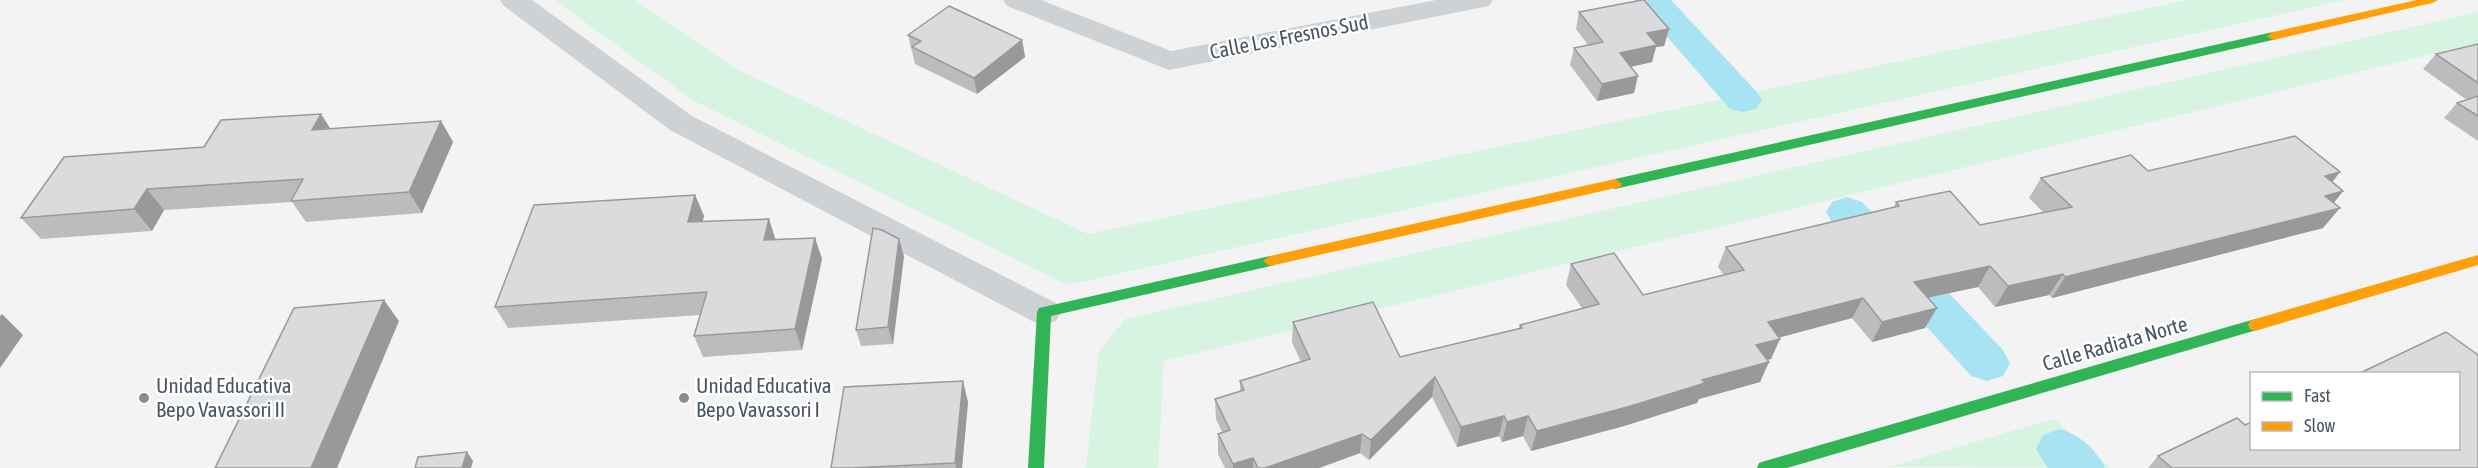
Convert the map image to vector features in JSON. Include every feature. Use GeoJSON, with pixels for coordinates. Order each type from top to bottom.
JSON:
{"type":"FeatureCollection","features":[{"type":"Feature","properties":{"kind":"street"},"geometry":{"type":"LineString","coordinates":[[514,0],[681,123],[1044,312],[2432,0]]}},
{"type":"Feature","properties":{"kind":"street","name":"Calle Los Fresnos Sud"},"geometry":{"type":"LineString","coordinates":[[1017,0],[1170,61],[1479,0]]}},
{"type":"Feature","properties":{"kind":"street","name":"Calle Radiata Norte"},"geometry":{"type":"LineString","coordinates":[[1765,468],[2478,260]]}},
{"type":"Feature","properties":{"kind":"street"},"geometry":{"type":"LineString","coordinates":[[1036,468],[1044,312]]}},
{"type":"Feature","properties":{"kind":"green space"},"geometry":{"type":"Polygon","coordinates":[[[554,0],[635,0],[736,69],[1088,234],[2187,0],[2345,0],[1068,285],[694,101],[554,0]]]}},
{"type":"Feature","properties":{"kind":"green space"},"geometry":{"type":"Polygon","coordinates":[[[2478,12],[2478,43],[1164,361],[1158,468],[1086,468],[1099,351],[1125,319],[2478,12]]]}},
{"type":"Feature","properties":{"kind":"green space"},"geometry":{"type":"Polygon","coordinates":[[[2054,419],[2111,468],[1889,467],[2054,419]]]}},
{"type":"Feature","properties":{"kind":"building"},"geometry":{"type":"Polygon","coordinates":[[[1644,0],[1669,29],[1647,33],[1657,45],[1620,53],[1638,76],[1602,84],[1574,48],[1603,42],[1579,12],[1644,0]]]}},
{"type":"Feature","properties":{"kind":"building"},"geometry":{"type":"Polygon","coordinates":[[[949,6],[1022,40],[974,78],[912,47],[921,41],[908,35],[949,6]]]}},
{"type":"Feature","properties":{"kind":"building"},"geometry":{"type":"Polygon","coordinates":[[[2478,44],[2478,83],[2436,54],[2478,44]]]}},
{"type":"Feature","properties":{"kind":"building"},"geometry":{"type":"Polygon","coordinates":[[[2478,96],[2478,116],[2457,103],[2478,96]]]}},
{"type":"Feature","properties":{"kind":"building"},"geometry":{"type":"Polygon","coordinates":[[[321,114],[312,130],[441,121],[409,192],[291,201],[303,179],[147,189],[134,209],[21,218],[64,157],[204,147],[221,120],[321,114]]]}},
{"type":"Feature","properties":{"kind":"building"},"geometry":{"type":"Polygon","coordinates":[[[2295,136],[2340,172],[2325,176],[2343,191],[2325,196],[2340,208],[2065,277],[2063,274],[2008,286],[1990,266],[1914,282],[1937,308],[1882,322],[1863,298],[1768,322],[1780,339],[1756,345],[1769,362],[1702,380],[1705,383],[1631,406],[1537,431],[1528,416],[1507,422],[1504,416],[1461,427],[1435,377],[1371,440],[1362,434],[1265,468],[1258,468],[1253,458],[1233,464],[1218,434],[1230,430],[1215,399],[1244,390],[1240,381],[1310,359],[1293,322],[1373,302],[1400,357],[1522,328],[1520,325],[1599,304],[1571,264],[1614,253],[1643,295],[1744,270],[1726,247],[1899,206],[1896,202],[1950,191],[1980,225],[2072,207],[2041,178],[2131,155],[2148,171],[2295,136]]]}},
{"type":"Feature","properties":{"kind":"building"},"geometry":{"type":"Polygon","coordinates":[[[695,195],[688,222],[769,219],[764,240],[815,238],[795,329],[694,336],[707,292],[495,307],[534,205],[695,195]]]}},
{"type":"Feature","properties":{"kind":"building"},"geometry":{"type":"Polygon","coordinates":[[[873,228],[899,239],[888,327],[856,330],[873,228]]]}},
{"type":"Feature","properties":{"kind":"building"},"geometry":{"type":"Polygon","coordinates":[[[384,300],[311,468],[215,468],[294,308],[384,300]]]}},
{"type":"Feature","properties":{"kind":"building"},"geometry":{"type":"Polygon","coordinates":[[[2446,332],[2478,355],[2478,468],[2172,468],[2158,456],[2237,418],[2245,425],[2250,423],[2250,450],[2460,450],[2460,372],[2362,372],[2446,332]]]}},
{"type":"Feature","properties":{"kind":"building"},"geometry":{"type":"Polygon","coordinates":[[[963,381],[955,463],[831,468],[844,387],[963,381]]]}},
{"type":"Feature","properties":{"kind":"building"},"geometry":{"type":"Polygon","coordinates":[[[467,452],[462,468],[415,468],[418,457],[467,452]]]}},
{"type":"Feature","properties":{"kind":"waterway"},"geometry":{"type":"LineString","coordinates":[[1652,0],[1743,100]]}},
{"type":"Feature","properties":{"kind":"waterway"},"geometry":{"type":"LineString","coordinates":[[1847,212],[1987,363]]}},
{"type":"Feature","properties":{"kind":"waterway"},"geometry":{"type":"LineString","coordinates":[[2060,449],[2080,468]]}},
{"type":"Feature","properties":{"kind":"traffic: fast"},"geometry":{"type":"LineString","coordinates":[[1615,184],[2273,36]]}},
{"type":"Feature","properties":{"kind":"traffic: fast"},"geometry":{"type":"LineString","coordinates":[[1036,468],[1044,312],[1270,261]]}},
{"type":"Feature","properties":{"kind":"traffic: fast"},"geometry":{"type":"LineString","coordinates":[[1765,468],[2255,325]]}},
{"type":"Feature","properties":{"kind":"traffic: slow"},"geometry":{"type":"LineString","coordinates":[[2273,36],[2432,0]]}},
{"type":"Feature","properties":{"kind":"traffic: slow"},"geometry":{"type":"LineString","coordinates":[[1270,261],[1615,184]]}},
{"type":"Feature","properties":{"kind":"traffic: slow"},"geometry":{"type":"LineString","coordinates":[[2255,325],[2478,260]]}},
{"type":"Feature","properties":{"kind":"place","name":"Unidad Educativa Bepo Vavassori II"},"geometry":{"type":"Point","coordinates":[144,398]}},
{"type":"Feature","properties":{"kind":"place","name":"Unidad Educativa Bepo Vavassori I"},"geometry":{"type":"Point","coordinates":[684,398]}}]}
